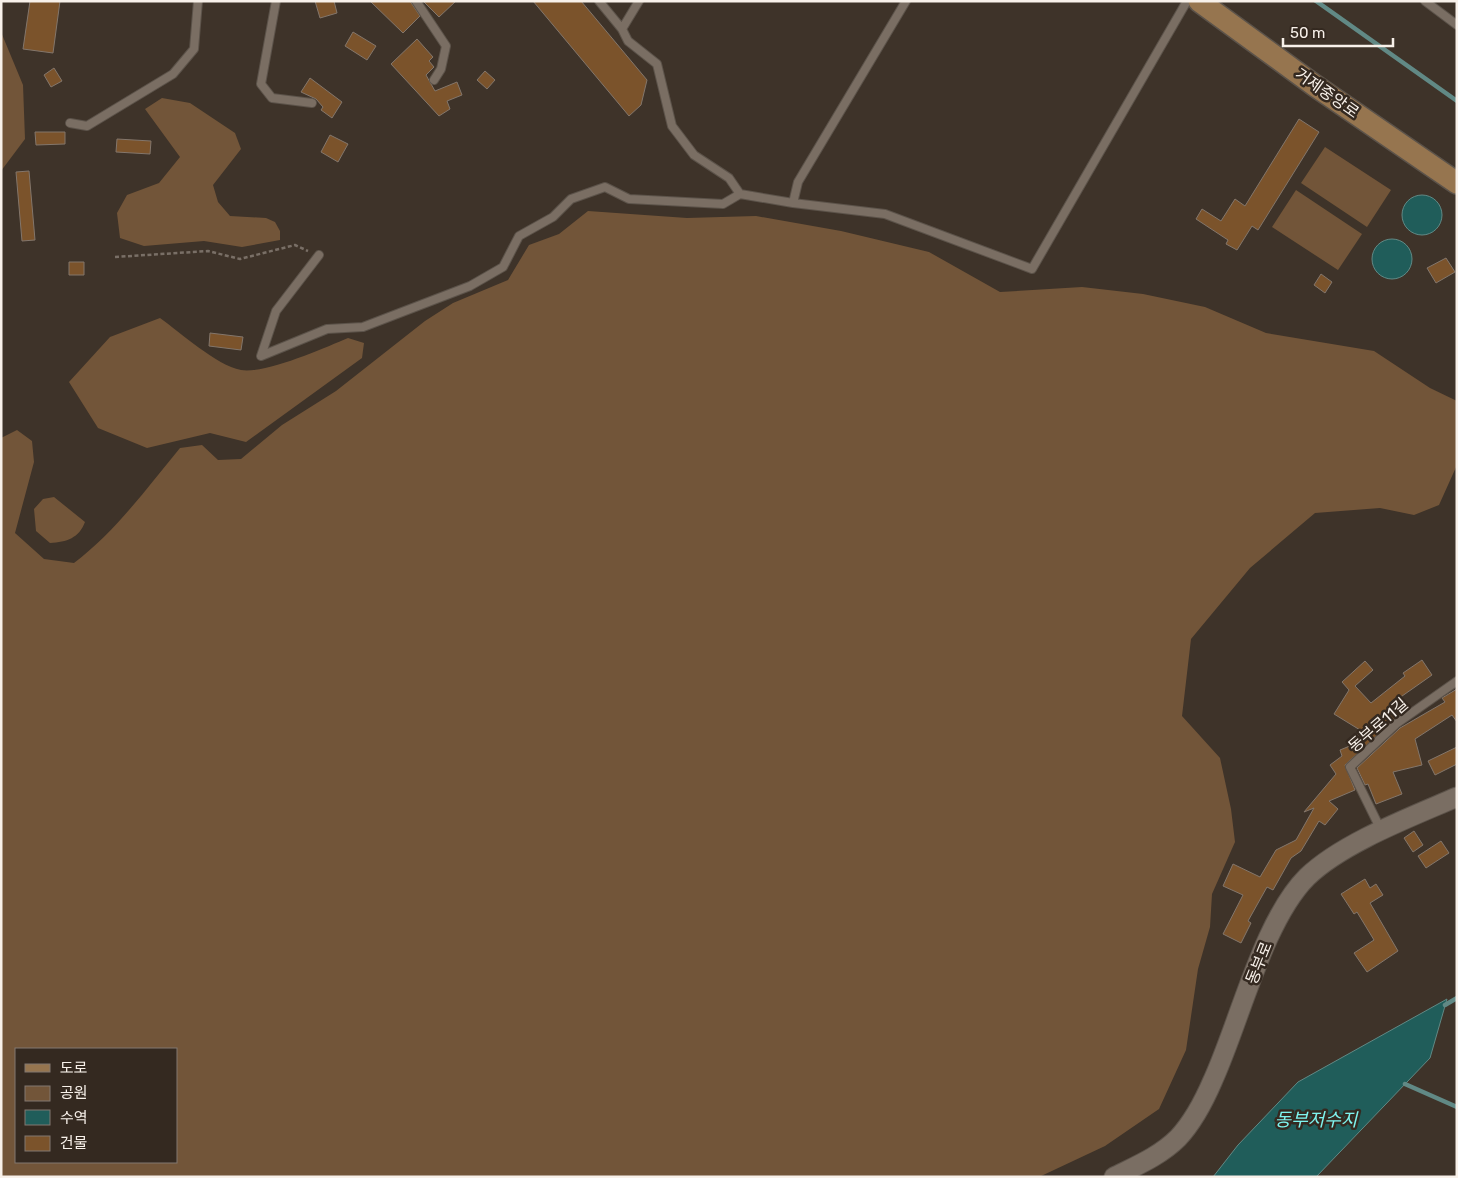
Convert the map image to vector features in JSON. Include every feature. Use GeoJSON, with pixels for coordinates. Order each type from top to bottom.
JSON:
{"type":"FeatureCollection","features":[{"type":"Feature","properties":{"kind":"main road","name":"거제중앙로"},"geometry":{"type":"LineString","coordinates":[[1199,1],[1314,85],[1457,183]]}},
{"type":"Feature","properties":{"kind":"street","name":"동부로"},"geometry":{"type":"LineString","coordinates":[[1114,1177],[1161,1153],[1178,1138],[1196,1116],[1229,1045],[1259,962],[1287,902],[1306,878],[1325,862],[1381,830],[1457,797]]}},
{"type":"Feature","properties":{"kind":"lane"},"geometry":{"type":"LineString","coordinates":[[70,123],[87,126],[173,74],[194,49],[198,1]]}},
{"type":"Feature","properties":{"kind":"lane"},"geometry":{"type":"LineString","coordinates":[[276,1],[261,84],[272,98],[312,103]]}},
{"type":"Feature","properties":{"kind":"lane"},"geometry":{"type":"LineString","coordinates":[[416,1],[446,46],[441,68],[434,80]]}},
{"type":"Feature","properties":{"kind":"lane"},"geometry":{"type":"LineString","coordinates":[[599,1],[622,29],[628,40],[657,64],[672,126],[694,155],[729,178],[740,194]]}},
{"type":"Feature","properties":{"kind":"lane"},"geometry":{"type":"LineString","coordinates":[[622,29],[639,1]]}},
{"type":"Feature","properties":{"kind":"lane"},"geometry":{"type":"LineString","coordinates":[[793,203],[798,182],[906,1]]}},
{"type":"Feature","properties":{"kind":"lane"},"geometry":{"type":"LineString","coordinates":[[318,255],[276,311],[261,356],[327,329],[363,327],[470,286],[503,267],[520,236],[553,217],[570,198],[605,187],[628,199],[723,204],[740,194],[793,203],[884,214],[1032,269],[1187,1]]}},
{"type":"Feature","properties":{"kind":"lane"},"geometry":{"type":"LineString","coordinates":[[1425,1],[1457,26]]}},
{"type":"Feature","properties":{"kind":"lane","name":"동부로11길"},"geometry":{"type":"LineString","coordinates":[[1381,830],[1350,767],[1396,724],[1457,681]]}},
{"type":"Feature","properties":{"kind":"path"},"geometry":{"type":"LineString","coordinates":[[115,256],[208,251],[240,259],[295,245],[318,255]]}},
{"type":"Feature","properties":{"kind":"green space"},"geometry":{"type":"Polygon","coordinates":[[[1,32],[23,85],[25,139],[1,171],[1,32]]]}},
{"type":"Feature","properties":{"kind":"green space"},"geometry":{"type":"Polygon","coordinates":[[[162,98],[190,103],[235,133],[241,149],[213,185],[218,202],[230,216],[266,218],[275,222],[280,231],[280,240],[242,247],[204,241],[144,246],[120,238],[117,213],[127,195],[159,183],[180,157],[145,109],[162,98]]]}},
{"type":"Feature","properties":{"kind":"green space"},"geometry":{"type":"Polygon","coordinates":[[[1325,147],[1391,190],[1367,227],[1301,183],[1325,147]]]}},
{"type":"Feature","properties":{"kind":"green space"},"geometry":{"type":"Polygon","coordinates":[[[1296,190],[1362,234],[1338,270],[1272,227],[1296,190]]]}},
{"type":"Feature","properties":{"kind":"green space"},"geometry":{"type":"Polygon","coordinates":[[[588,211],[687,218],[756,216],[841,231],[929,252],[1000,292],[1082,287],[1143,294],[1205,307],[1266,333],[1374,351],[1430,388],[1457,401],[1457,465],[1439,505],[1414,515],[1380,508],[1315,513],[1250,568],[1191,639],[1182,716],[1220,758],[1231,809],[1235,842],[1212,894],[1210,927],[1198,969],[1186,1050],[1159,1109],[1105,1146],[1039,1177],[1,1177],[1,438],[17,430],[32,441],[34,462],[15,533],[44,559],[74,563],[117,524],[180,448],[202,445],[218,460],[241,459],[282,425],[336,391],[425,321],[453,303],[508,280],[529,245],[559,234],[588,211]]]}},
{"type":"Feature","properties":{"kind":"green space"},"geometry":{"type":"Polygon","coordinates":[[[160,318],[199,348],[221,362],[241,370],[265,368],[280,364],[348,338],[364,343],[362,358],[246,442],[210,433],[147,448],[98,428],[69,382],[110,337],[160,318]]]}},
{"type":"Feature","properties":{"kind":"green space"},"geometry":{"type":"Polygon","coordinates":[[[54,497],[85,522],[79,532],[72,538],[62,542],[50,543],[36,531],[34,509],[43,499],[54,497]]]}},
{"type":"Feature","properties":{"kind":"water"},"geometry":{"type":"Polygon","coordinates":[[[1426,195],[1433,198],[1439,204],[1442,215],[1441,223],[1433,232],[1426,235],[1418,235],[1411,232],[1403,223],[1402,211],[1405,204],[1414,196],[1426,195]]]}},
{"type":"Feature","properties":{"kind":"water"},"geometry":{"type":"Polygon","coordinates":[[[1396,239],[1403,242],[1409,248],[1412,259],[1411,267],[1403,276],[1396,279],[1388,279],[1381,276],[1373,267],[1372,255],[1375,248],[1384,240],[1396,239]]]}},
{"type":"Feature","properties":{"kind":"water","name":"동부저수지"},"geometry":{"type":"Polygon","coordinates":[[[1447,999],[1430,1058],[1316,1177],[1213,1177],[1238,1145],[1298,1082],[1447,999]]]}},
{"type":"Feature","properties":{"kind":"building"},"geometry":{"type":"Polygon","coordinates":[[[30,1],[60,1],[53,53],[23,49],[30,1]]]}},
{"type":"Feature","properties":{"kind":"building"},"geometry":{"type":"Polygon","coordinates":[[[315,1],[334,1],[337,13],[320,18],[315,1]]]}},
{"type":"Feature","properties":{"kind":"building"},"geometry":{"type":"Polygon","coordinates":[[[370,1],[410,1],[420,16],[403,33],[370,1]]]}},
{"type":"Feature","properties":{"kind":"building"},"geometry":{"type":"Polygon","coordinates":[[[423,1],[456,1],[439,17],[423,1]]]}},
{"type":"Feature","properties":{"kind":"building"},"geometry":{"type":"Polygon","coordinates":[[[533,1],[581,1],[647,80],[641,105],[629,116],[533,1]]]}},
{"type":"Feature","properties":{"kind":"building"},"geometry":{"type":"Polygon","coordinates":[[[353,32],[376,46],[367,60],[345,46],[353,32]]]}},
{"type":"Feature","properties":{"kind":"building"},"geometry":{"type":"Polygon","coordinates":[[[417,39],[433,57],[429,61],[434,67],[426,75],[435,91],[457,82],[462,95],[447,101],[450,109],[439,116],[391,64],[417,39]]]}},
{"type":"Feature","properties":{"kind":"building"},"geometry":{"type":"Polygon","coordinates":[[[54,68],[62,81],[51,87],[44,75],[54,68]]]}},
{"type":"Feature","properties":{"kind":"building"},"geometry":{"type":"Polygon","coordinates":[[[485,71],[495,80],[487,89],[477,80],[485,71]]]}},
{"type":"Feature","properties":{"kind":"building"},"geometry":{"type":"Polygon","coordinates":[[[310,78],[342,102],[332,118],[321,110],[323,107],[316,99],[301,92],[310,78]]]}},
{"type":"Feature","properties":{"kind":"building"},"geometry":{"type":"Polygon","coordinates":[[[1299,119],[1319,132],[1258,230],[1252,226],[1237,250],[1226,244],[1228,240],[1196,219],[1202,209],[1221,221],[1235,199],[1245,206],[1299,119]]]}},
{"type":"Feature","properties":{"kind":"building"},"geometry":{"type":"Polygon","coordinates":[[[35,132],[65,132],[65,144],[36,145],[35,132]]]}},
{"type":"Feature","properties":{"kind":"building"},"geometry":{"type":"Polygon","coordinates":[[[330,135],[348,144],[338,162],[321,152],[330,135]]]}},
{"type":"Feature","properties":{"kind":"building"},"geometry":{"type":"Polygon","coordinates":[[[117,139],[151,141],[150,154],[116,152],[117,139]]]}},
{"type":"Feature","properties":{"kind":"building"},"geometry":{"type":"Polygon","coordinates":[[[29,171],[35,240],[22,241],[16,172],[29,171]]]}},
{"type":"Feature","properties":{"kind":"building"},"geometry":{"type":"Polygon","coordinates":[[[1446,258],[1455,272],[1436,283],[1427,268],[1446,258]]]}},
{"type":"Feature","properties":{"kind":"building"},"geometry":{"type":"Polygon","coordinates":[[[69,262],[84,262],[84,275],[69,275],[69,262]]]}},
{"type":"Feature","properties":{"kind":"building"},"geometry":{"type":"Polygon","coordinates":[[[1321,274],[1332,282],[1325,293],[1314,285],[1321,274]]]}},
{"type":"Feature","properties":{"kind":"building"},"geometry":{"type":"Polygon","coordinates":[[[210,333],[243,337],[241,350],[209,346],[210,333]]]}},
{"type":"Feature","properties":{"kind":"building"},"geometry":{"type":"Polygon","coordinates":[[[1422,660],[1432,675],[1395,701],[1403,712],[1345,765],[1355,790],[1329,801],[1338,809],[1325,825],[1319,821],[1301,851],[1291,858],[1273,890],[1267,887],[1248,921],[1251,923],[1241,943],[1223,934],[1243,895],[1223,886],[1233,864],[1260,877],[1276,850],[1296,840],[1314,808],[1304,812],[1336,774],[1330,765],[1342,756],[1340,750],[1362,741],[1357,734],[1360,730],[1334,714],[1349,690],[1342,682],[1365,661],[1373,670],[1355,686],[1371,703],[1405,676],[1403,673],[1422,660]]]}},
{"type":"Feature","properties":{"kind":"building"},"geometry":{"type":"Polygon","coordinates":[[[1457,689],[1457,722],[1452,715],[1415,739],[1422,765],[1393,772],[1402,794],[1376,804],[1368,784],[1365,785],[1357,768],[1400,728],[1445,702],[1442,698],[1457,689]]]}},
{"type":"Feature","properties":{"kind":"building"},"geometry":{"type":"Polygon","coordinates":[[[1457,747],[1457,764],[1435,775],[1428,761],[1457,747]]]}},
{"type":"Feature","properties":{"kind":"building"},"geometry":{"type":"Polygon","coordinates":[[[1414,831],[1423,845],[1413,852],[1404,838],[1414,831]]]}},
{"type":"Feature","properties":{"kind":"building"},"geometry":{"type":"Polygon","coordinates":[[[1441,841],[1449,853],[1426,868],[1418,856],[1441,841]]]}},
{"type":"Feature","properties":{"kind":"building"},"geometry":{"type":"Polygon","coordinates":[[[1365,879],[1370,888],[1376,884],[1383,895],[1370,903],[1398,951],[1367,972],[1354,953],[1374,940],[1357,912],[1354,914],[1341,894],[1365,879]]]}},
{"type":"Feature","properties":{"kind":"waterway"},"geometry":{"type":"LineString","coordinates":[[1316,1],[1457,101]]}},
{"type":"Feature","properties":{"kind":"waterway"},"geometry":{"type":"LineString","coordinates":[[1445,1005],[1457,998]]}},
{"type":"Feature","properties":{"kind":"waterway"},"geometry":{"type":"LineString","coordinates":[[1405,1084],[1457,1107]]}}]}
